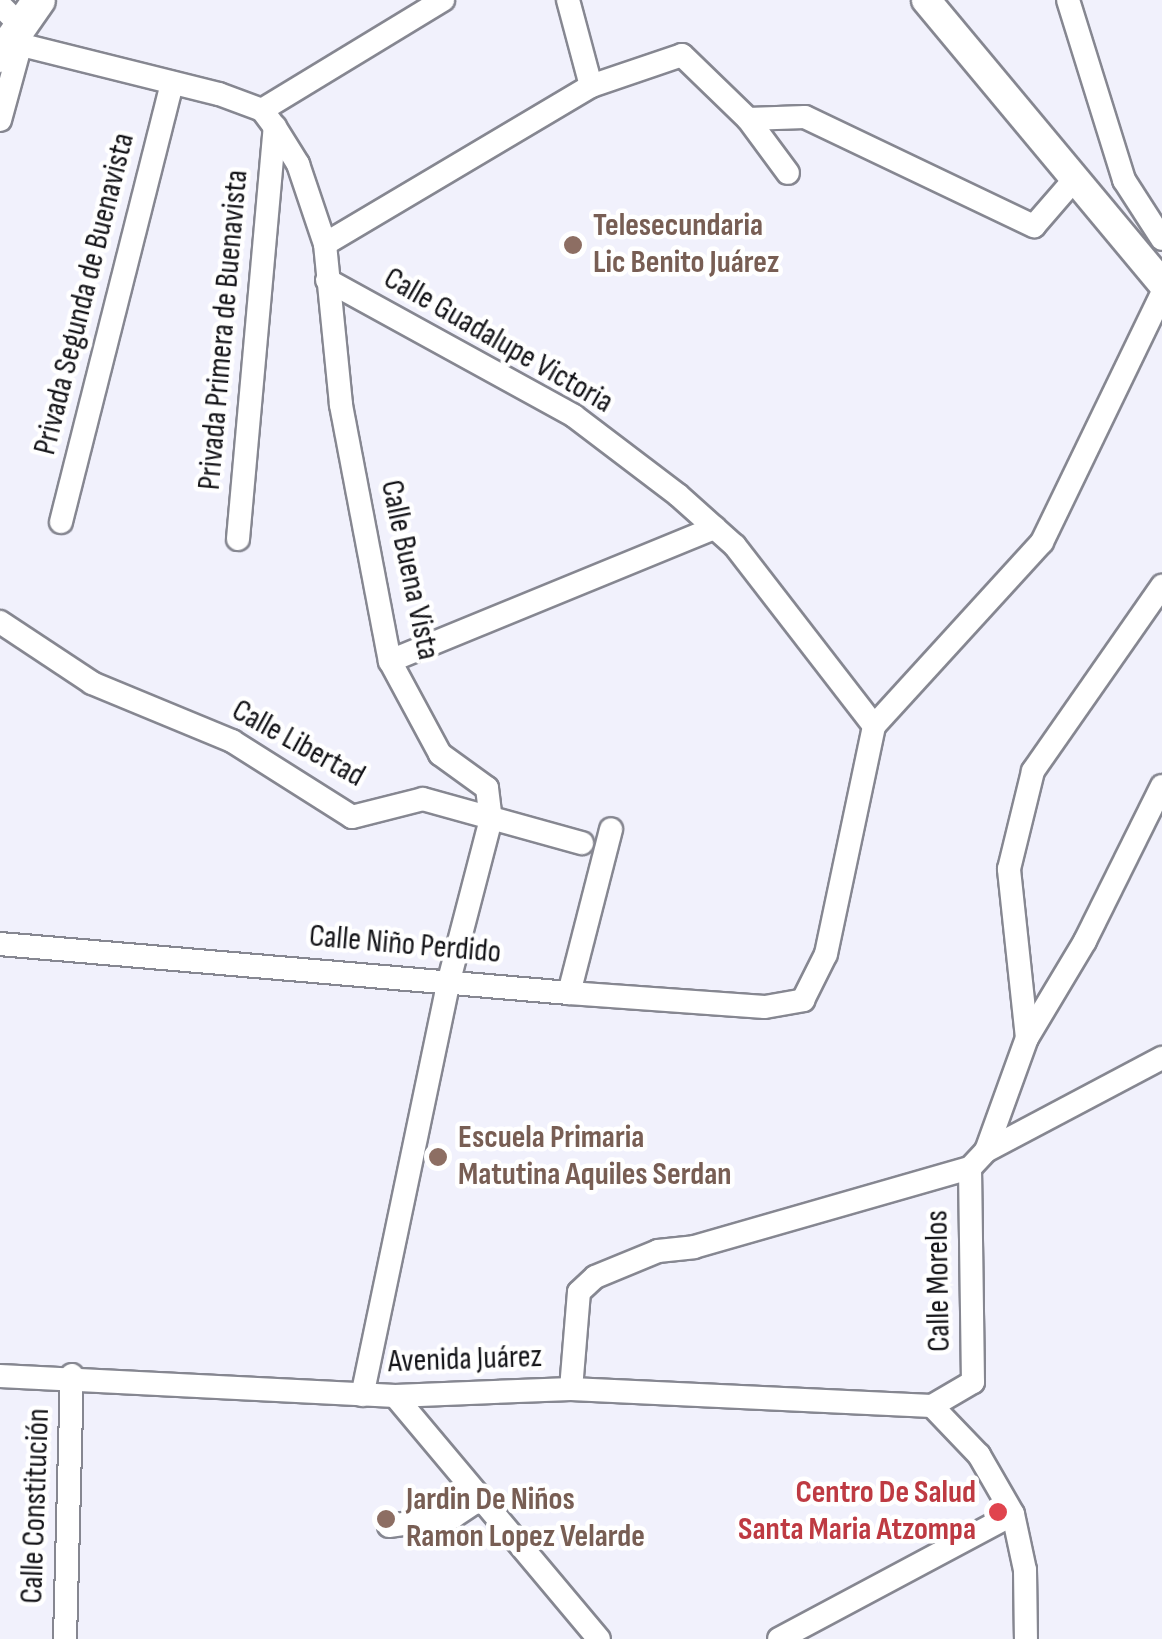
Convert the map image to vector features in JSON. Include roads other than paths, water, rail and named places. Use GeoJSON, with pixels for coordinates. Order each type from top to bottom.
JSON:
{"type":"FeatureCollection","features":[{"type":"Feature","properties":{"kind":"street"},"geometry":{"type":"LineString","coordinates":[[0,120],[15,29],[268,118],[443,0]]}},
{"type":"Feature","properties":{"kind":"street"},"geometry":{"type":"LineString","coordinates":[[568,0],[591,86]]}},
{"type":"Feature","properties":{"kind":"street"},"geometry":{"type":"LineString","coordinates":[[926,0],[1073,182],[1162,283]]}},
{"type":"Feature","properties":{"kind":"street"},"geometry":{"type":"LineString","coordinates":[[1068,0],[1124,180],[1162,239]]}},
{"type":"Feature","properties":{"kind":"street"},"geometry":{"type":"LineString","coordinates":[[324,244],[591,86],[682,55],[748,118],[788,173]]}},
{"type":"Feature","properties":{"kind":"street","name":"Privada Segunda de Buenavista"},"geometry":{"type":"LineString","coordinates":[[61,522],[172,83]]}},
{"type":"Feature","properties":{"kind":"street"},"geometry":{"type":"LineString","coordinates":[[748,118],[805,116],[1034,226],[1073,182]]}},
{"type":"Feature","properties":{"kind":"street","name":"Calle Buena Vista"},"geometry":{"type":"LineString","coordinates":[[268,118],[298,164],[324,244],[341,405],[390,661],[440,754],[486,788],[491,820]]}},
{"type":"Feature","properties":{"kind":"street","name":"Privada Primera de Buenavista"},"geometry":{"type":"LineString","coordinates":[[238,539],[268,118]]}},
{"type":"Feature","properties":{"kind":"street","name":"Calle Guadalupe Victoria"},"geometry":{"type":"LineString","coordinates":[[327,280],[574,416],[715,528],[874,726]]}},
{"type":"Feature","properties":{"kind":"street"},"geometry":{"type":"LineString","coordinates":[[874,726],[1042,542],[1162,294]]}},
{"type":"Feature","properties":{"kind":"street"},"geometry":{"type":"LineString","coordinates":[[390,661],[715,528]]}},
{"type":"Feature","properties":{"kind":"street"},"geometry":{"type":"LineString","coordinates":[[1026,1038],[1008,869],[1033,771],[1162,586]]}},
{"type":"Feature","properties":{"kind":"street","name":"Calle Libertad"},"geometry":{"type":"LineString","coordinates":[[0,622],[92,683],[232,741],[352,817],[424,799],[582,843]]}},
{"type":"Feature","properties":{"kind":"street","name":"Calle Niño Perdido"},"geometry":{"type":"LineString","coordinates":[[0,944],[448,980],[569,994],[764,1007],[803,1000],[826,954],[874,726]]}},
{"type":"Feature","properties":{"kind":"street"},"geometry":{"type":"LineString","coordinates":[[978,1159],[1026,1038],[1085,941],[1162,786]]}},
{"type":"Feature","properties":{"kind":"street"},"geometry":{"type":"LineString","coordinates":[[362,1395],[448,980],[491,820]]}},
{"type":"Feature","properties":{"kind":"street"},"geometry":{"type":"LineString","coordinates":[[569,994],[611,829]]}},
{"type":"Feature","properties":{"kind":"street"},"geometry":{"type":"LineString","coordinates":[[571,1390],[579,1292],[595,1276],[658,1251],[694,1248],[978,1159],[1162,1058]]}},
{"type":"Feature","properties":{"kind":"street","name":"Calle Morelos"},"geometry":{"type":"LineString","coordinates":[[932,1406],[973,1382],[978,1159]]}},
{"type":"Feature","properties":{"kind":"street","name":"Avenida Juárez"},"geometry":{"type":"LineString","coordinates":[[0,1376],[72,1375],[362,1395],[571,1390],[932,1406]]}},
{"type":"Feature","properties":{"kind":"street","name":"Calle Constitución"},"geometry":{"type":"LineString","coordinates":[[65,1639],[72,1375]]}},
{"type":"Feature","properties":{"kind":"street"},"geometry":{"type":"LineString","coordinates":[[395,1396],[477,1502],[598,1639]]}},
{"type":"Feature","properties":{"kind":"street"},"geometry":{"type":"LineString","coordinates":[[932,1406],[979,1456],[1013,1514],[1025,1570],[1026,1639]]}},
{"type":"Feature","properties":{"kind":"street"},"geometry":{"type":"LineString","coordinates":[[389,1526],[454,1517],[477,1502]]}},
{"type":"Feature","properties":{"kind":"street"},"geometry":{"type":"LineString","coordinates":[[779,1639],[1013,1514]]}},
{"type":"Feature","properties":{"kind":"place","name":"Telesecundaria Lic Benito Juárez"},"geometry":{"type":"Point","coordinates":[573,245]}},
{"type":"Feature","properties":{"kind":"place","name":"Escuela Primaria Matutina Aquiles Serdan"},"geometry":{"type":"Point","coordinates":[438,1157]}},
{"type":"Feature","properties":{"kind":"place","name":"Centro De Salud Santa Maria Atzompa"},"geometry":{"type":"Point","coordinates":[998,1512]}},
{"type":"Feature","properties":{"kind":"place","name":"Jardin De Niños Ramon Lopez Velarde"},"geometry":{"type":"Point","coordinates":[386,1519]}}]}
